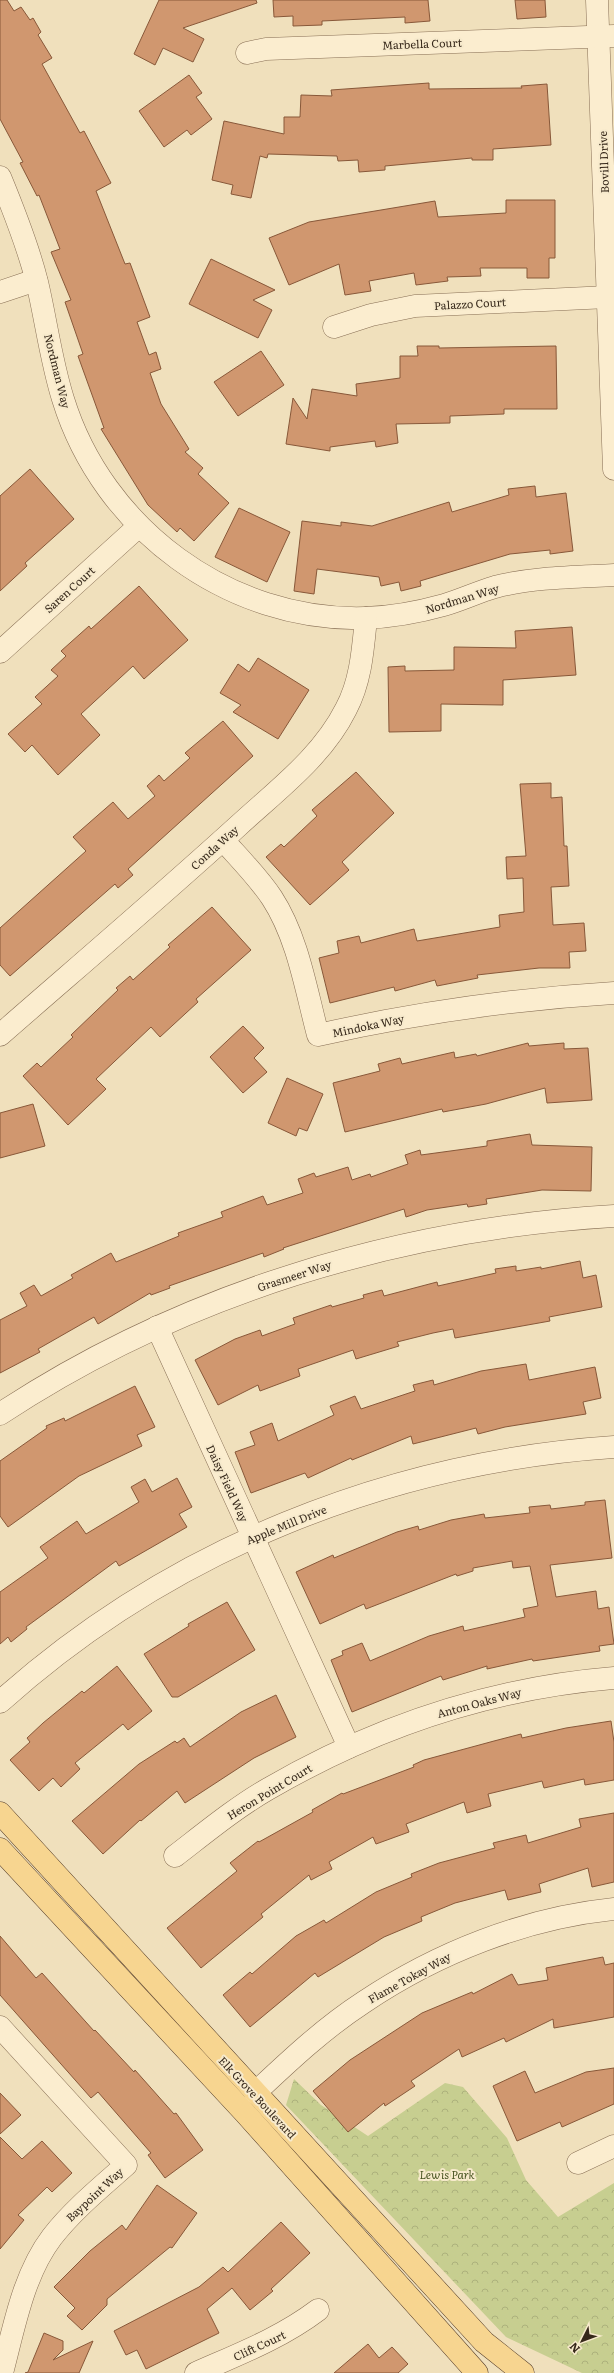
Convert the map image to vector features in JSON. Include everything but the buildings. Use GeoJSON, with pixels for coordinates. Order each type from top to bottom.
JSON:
{"type":"FeatureCollection","features":[{"type":"Feature","properties":{"kind":"main road","name":"Elk Grove Boulevard"},"geometry":{"type":"LineString","coordinates":[[0,1813],[484,2342],[523,2373]]}},
{"type":"Feature","properties":{"kind":"main road","name":"Elk Grove Boulevard"},"geometry":{"type":"LineString","coordinates":[[0,1849],[245,2112],[477,2373]]}},
{"type":"Feature","properties":{"kind":"street","name":"Bovill Drive"},"geometry":{"type":"LineString","coordinates":[[596,0],[606,36],[608,297],[614,469]]}},
{"type":"Feature","properties":{"kind":"street","name":"Marbella Court"},"geometry":{"type":"LineString","coordinates":[[247,53],[266,49],[606,36]]}},
{"type":"Feature","properties":{"kind":"street","name":"Nordman Way"},"geometry":{"type":"LineString","coordinates":[[0,177],[18,222],[36,280],[63,399],[78,439],[96,472],[114,498],[139,526],[163,548],[198,573],[231,591],[266,604],[297,612],[329,616],[366,618],[409,614],[445,605],[493,588],[533,579],[614,575]]}},
{"type":"Feature","properties":{"kind":"street"},"geometry":{"type":"LineString","coordinates":[[0,292],[36,280]]}},
{"type":"Feature","properties":{"kind":"street","name":"Palazzo Court"},"geometry":{"type":"LineString","coordinates":[[334,327],[371,315],[415,306],[608,297]]}},
{"type":"Feature","properties":{"kind":"street","name":"Saren Court"},"geometry":{"type":"LineString","coordinates":[[0,652],[139,526]]}},
{"type":"Feature","properties":{"kind":"street","name":"Conda Way"},"geometry":{"type":"LineString","coordinates":[[0,1035],[223,840],[311,758],[330,736],[347,708],[357,681],[363,653],[366,618]]}},
{"type":"Feature","properties":{"kind":"street","name":"Mindoka Way"},"geometry":{"type":"LineString","coordinates":[[223,840],[260,881],[273,899],[288,929],[318,1035],[380,1021],[474,1005],[538,997],[614,993]]}},
{"type":"Feature","properties":{"kind":"street","name":"Grasmeer Way"},"geometry":{"type":"LineString","coordinates":[[0,1414],[103,1353],[157,1327],[235,1295],[314,1268],[396,1246],[477,1230],[560,1219],[614,1216]]}},
{"type":"Feature","properties":{"kind":"street","name":"Daisy Field Way"},"geometry":{"type":"LineString","coordinates":[[157,1327],[349,1747]]}},
{"type":"Feature","properties":{"kind":"street","name":"Apple Mill Drive"},"geometry":{"type":"LineString","coordinates":[[0,1702],[73,1643],[138,1599],[183,1572],[253,1537],[310,1513],[381,1489],[434,1474],[487,1462],[569,1450],[614,1447]]}},
{"type":"Feature","properties":{"kind":"street","name":"Anton Oaks Way"},"geometry":{"type":"LineString","coordinates":[[349,1747],[412,1721],[456,1707],[523,1690],[614,1678]]}},
{"type":"Feature","properties":{"kind":"street","name":"Heron Point Court"},"geometry":{"type":"LineString","coordinates":[[175,1856],[229,1814],[268,1790],[349,1747]]}},
{"type":"Feature","properties":{"kind":"street","name":"Flame Tokay Way"},"geometry":{"type":"LineString","coordinates":[[255,2093],[315,2039],[363,2002],[416,1971],[452,1953],[509,1932],[548,1921],[614,1910]]}},
{"type":"Feature","properties":{"kind":"street","name":"Baypoint Way"},"geometry":{"type":"LineString","coordinates":[[0,2027],[126,2164],[67,2218],[51,2238],[38,2260],[25,2290],[2,2373]]}},
{"type":"Feature","properties":{"kind":"street"},"geometry":{"type":"LineString","coordinates":[[578,2163],[614,2146]]}},
{"type":"Feature","properties":{"kind":"street","name":"Clift Court"},"geometry":{"type":"LineString","coordinates":[[196,2373],[270,2341],[298,2325],[318,2310]]}},
{"type":"Feature","properties":{"kind":"green space","name":"Lewis Park"},"geometry":{"type":"Polygon","coordinates":[[[294,2079],[321,2105],[368,2136],[445,2083],[463,2087],[507,2138],[526,2180],[558,2217],[614,2183],[614,2373],[582,2373],[506,2337],[286,2105],[294,2079]]]}}]}
